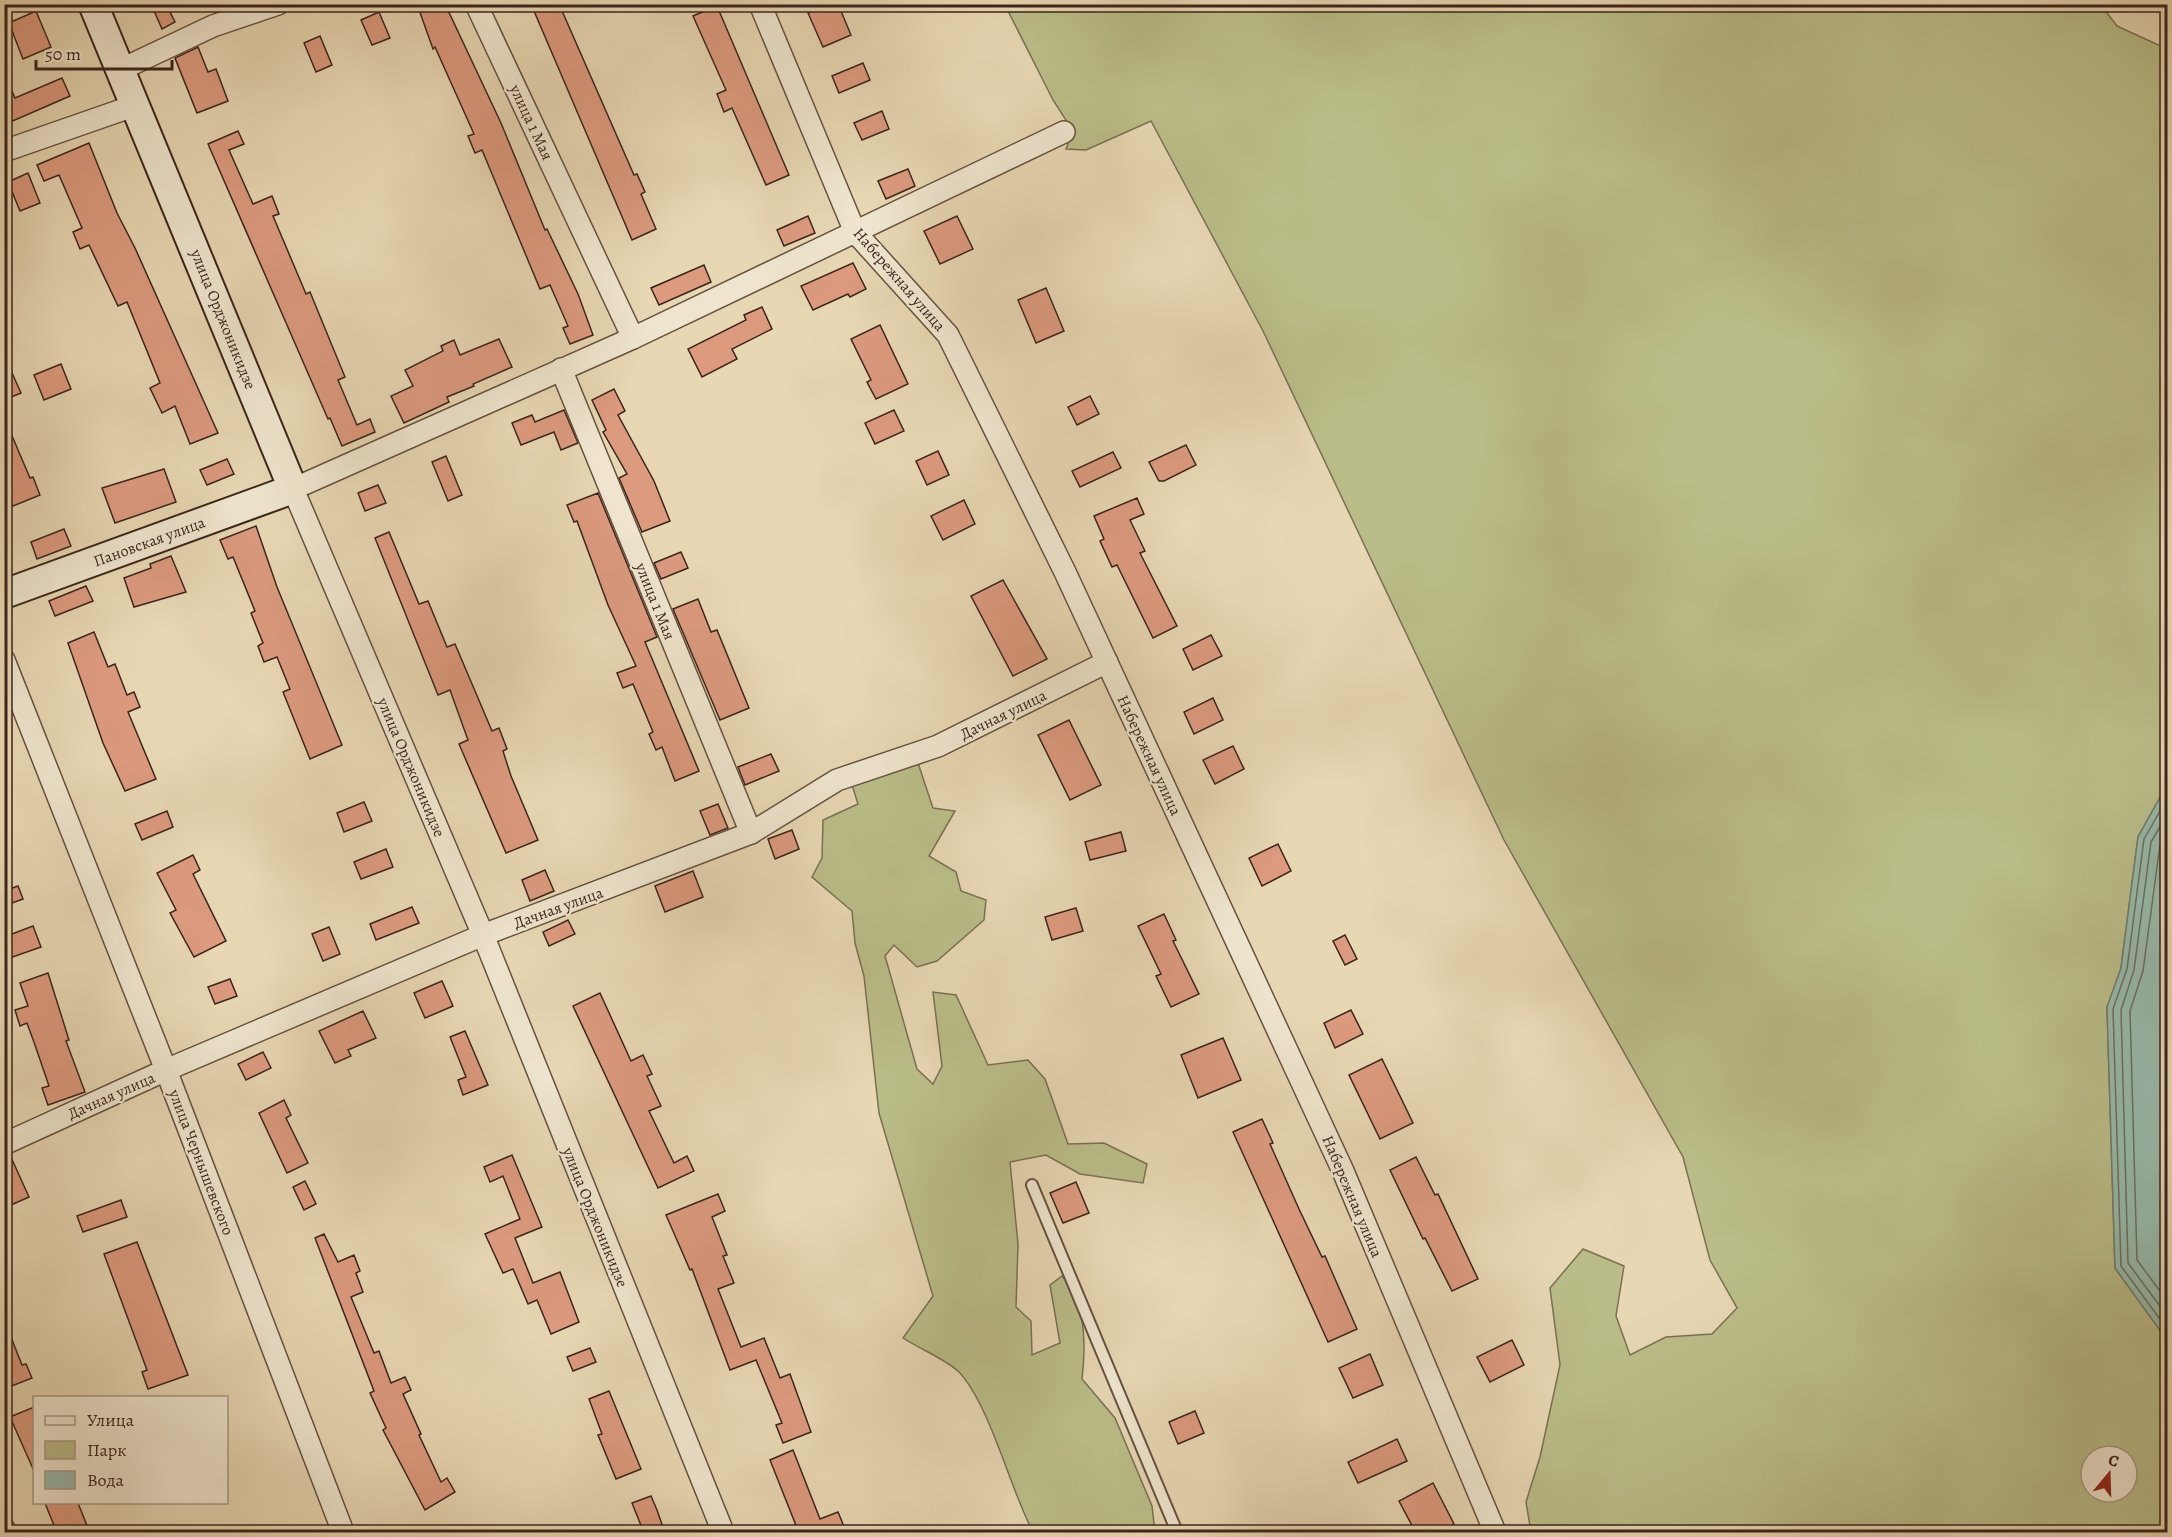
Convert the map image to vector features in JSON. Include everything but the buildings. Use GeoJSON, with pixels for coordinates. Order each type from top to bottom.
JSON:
{"type":"FeatureCollection","features":[{"type":"Feature","properties":{"kind":"main road","name":"улица Орджоникидзе"},"geometry":{"type":"LineString","coordinates":[[93,4],[122,69],[293,489]]}},
{"type":"Feature","properties":{"kind":"main road","name":"Пановская улица"},"geometry":{"type":"LineString","coordinates":[[4,594],[293,489]]}},
{"type":"Feature","properties":{"kind":"street"},"geometry":{"type":"LineString","coordinates":[[122,69],[213,26],[278,4]]}},
{"type":"Feature","properties":{"kind":"street","name":"улица 1 Мая"},"geometry":{"type":"LineString","coordinates":[[476,4],[633,338]]}},
{"type":"Feature","properties":{"kind":"street","name":"Набережная улица"},"geometry":{"type":"LineString","coordinates":[[760,4],[855,232],[948,335],[1107,662],[1343,1171],[1495,1533]]}},
{"type":"Feature","properties":{"kind":"street"},"geometry":{"type":"LineString","coordinates":[[4,151],[136,105]]}},
{"type":"Feature","properties":{"kind":"street"},"geometry":{"type":"LineString","coordinates":[[293,489],[633,338],[1064,132]]}},
{"type":"Feature","properties":{"kind":"street","name":"улица 1 Мая"},"geometry":{"type":"LineString","coordinates":[[561,369],[751,833]]}},
{"type":"Feature","properties":{"kind":"street","name":"улица Орджоникидзе"},"geometry":{"type":"LineString","coordinates":[[293,489],[483,935],[723,1533]]}},
{"type":"Feature","properties":{"kind":"street","name":"улица Чернышевского"},"geometry":{"type":"LineString","coordinates":[[4,660],[166,1070],[343,1533]]}},
{"type":"Feature","properties":{"kind":"street","name":"Дачная улица"},"geometry":{"type":"LineString","coordinates":[[4,1144],[166,1070],[483,935],[751,833],[837,780],[938,746],[1107,662]]}},
{"type":"Feature","properties":{"kind":"lane"},"geometry":{"type":"LineString","coordinates":[[1032,1185],[1177,1533]]}},
{"type":"Feature","properties":{"kind":"green space"},"geometry":{"type":"Polygon","coordinates":[[[2100,4],[2117,26],[2167,49],[2167,785],[2138,837],[2121,968],[2107,1007],[2115,1268],[2167,1340],[2167,1532],[1531,1532],[1526,1502],[1540,1457],[1560,1365],[1550,1288],[1583,1249],[1624,1266],[1616,1316],[1630,1355],[1666,1337],[1712,1334],[1737,1308],[1710,1260],[1683,1157],[1504,840],[1263,331],[1151,121],[1086,150],[1066,149],[1073,131],[1053,100],[1005,5],[2100,4]]]}},
{"type":"Feature","properties":{"kind":"green space"},"geometry":{"type":"Polygon","coordinates":[[[918,763],[933,808],[955,811],[929,856],[956,872],[961,891],[986,900],[984,920],[937,961],[917,967],[894,945],[885,956],[917,1069],[933,1084],[942,1066],[933,992],[956,995],[988,1065],[1028,1060],[1045,1079],[1068,1144],[1104,1143],[1147,1164],[1143,1183],[1080,1174],[1046,1155],[1010,1162],[1018,1244],[1016,1307],[1031,1321],[1032,1355],[1060,1343],[1050,1285],[1062,1276],[1076,1298],[1080,1311],[1084,1339],[1082,1379],[1115,1418],[1152,1506],[1155,1532],[1033,1532],[990,1426],[970,1387],[954,1368],[903,1338],[933,1296],[879,1113],[864,976],[855,943],[852,911],[812,877],[822,858],[823,820],[858,804],[852,785],[918,763]]]}},
{"type":"Feature","properties":{"kind":"water"},"geometry":{"type":"Polygon","coordinates":[[[2167,785],[2168,1340],[2115,1268],[2107,1007],[2121,968],[2138,837],[2167,785]]]}}]}
